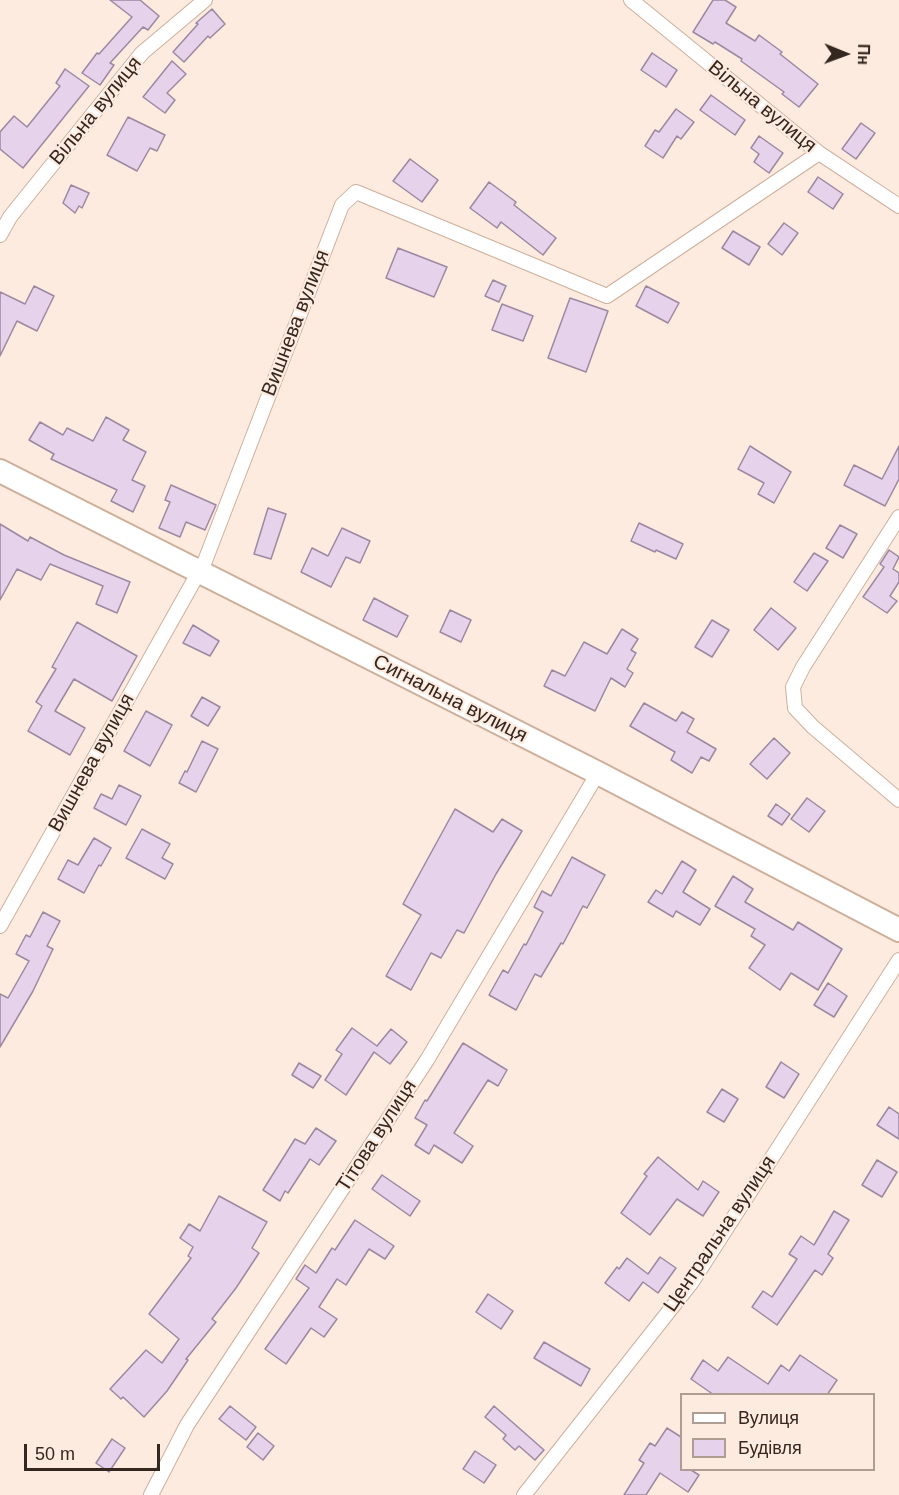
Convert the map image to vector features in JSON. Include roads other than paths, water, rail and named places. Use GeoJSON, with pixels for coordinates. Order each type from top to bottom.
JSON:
{"type":"FeatureCollection","features":[{"type":"Feature","properties":{"kind":"main road","name":"Сигнальна вулиця"},"geometry":{"type":"LineString","coordinates":[[0,471],[598,773],[899,930]]}},
{"type":"Feature","properties":{"kind":"street","name":"Вільна вулиця"},"geometry":{"type":"LineString","coordinates":[[0,235],[10,217],[142,52],[205,0]]}},
{"type":"Feature","properties":{"kind":"street","name":"Вільна вулиця"},"geometry":{"type":"LineString","coordinates":[[631,0],[819,153],[899,206]]}},
{"type":"Feature","properties":{"kind":"street","name":"Вишнева вулиця"},"geometry":{"type":"LineString","coordinates":[[0,926],[205,561],[342,205],[356,192],[607,296],[819,153]]}},
{"type":"Feature","properties":{"kind":"street"},"geometry":{"type":"LineString","coordinates":[[899,517],[803,667],[793,687],[795,708],[813,727],[899,800]]}},
{"type":"Feature","properties":{"kind":"street","name":"Тітова вулиця"},"geometry":{"type":"LineString","coordinates":[[151,1495],[187,1425],[427,1060],[598,773]]}},
{"type":"Feature","properties":{"kind":"street","name":"Центральна вулиця"},"geometry":{"type":"LineString","coordinates":[[524,1495],[692,1282],[899,960]]}}]}
